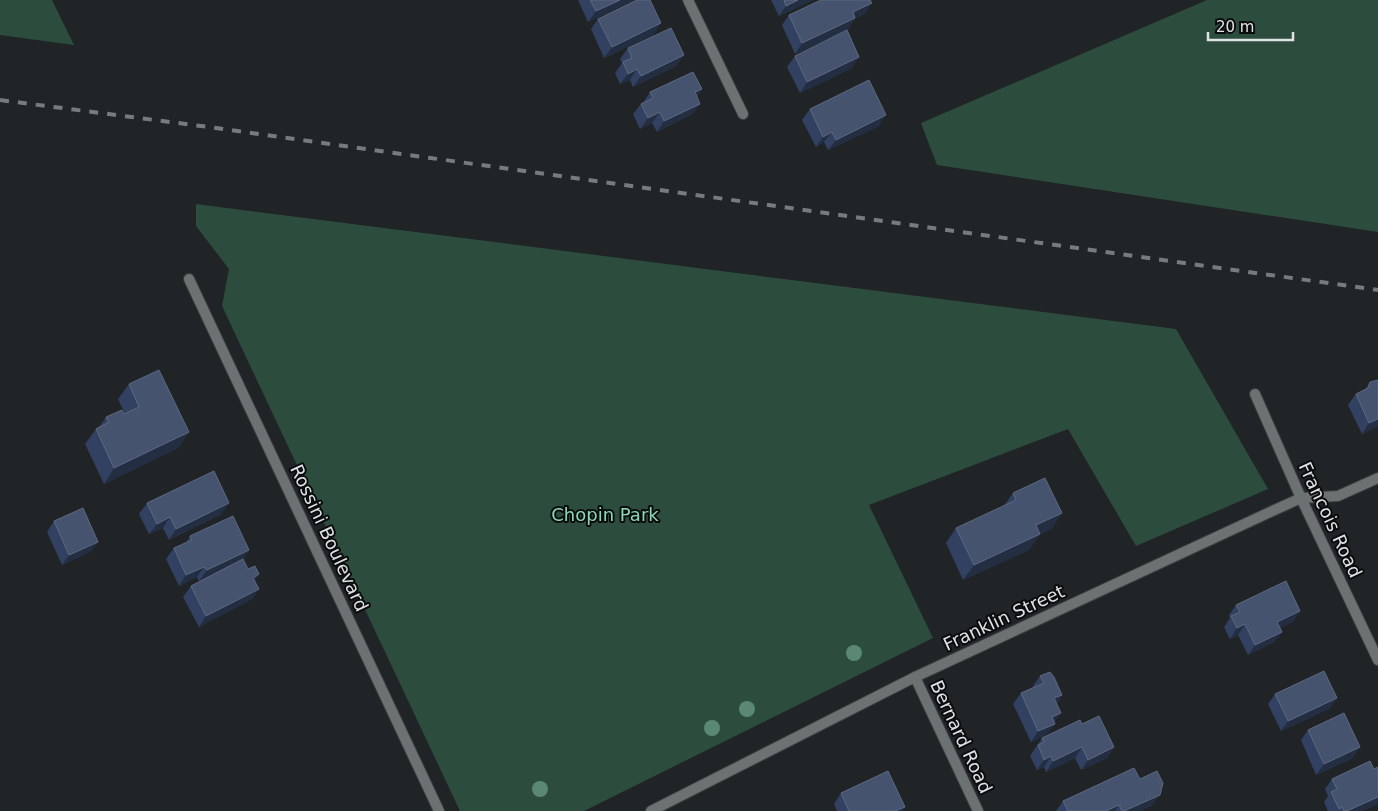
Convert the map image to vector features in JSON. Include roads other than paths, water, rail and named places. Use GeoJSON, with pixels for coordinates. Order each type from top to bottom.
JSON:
{"type":"FeatureCollection","features":[{"type":"Feature","properties":{"kind":"street"},"geometry":{"type":"LineString","coordinates":[[688,0],[743,114]]}},
{"type":"Feature","properties":{"kind":"street","name":"Rossini Boulevard"},"geometry":{"type":"LineString","coordinates":[[189,279],[440,811]]}},
{"type":"Feature","properties":{"kind":"street","name":"Francois Road"},"geometry":{"type":"LineString","coordinates":[[1254,394],[1378,660]]}},
{"type":"Feature","properties":{"kind":"street","name":"Franklin Street"},"geometry":{"type":"LineString","coordinates":[[651,811],[915,677],[1301,498],[1338,496],[1378,478]]}},
{"type":"Feature","properties":{"kind":"street","name":"Bernard Road"},"geometry":{"type":"LineString","coordinates":[[915,677],[978,811]]}},
{"type":"Feature","properties":{"kind":"railway"},"geometry":{"type":"LineString","coordinates":[[0,100],[201,126],[1378,290]]}},
{"type":"Feature","properties":{"kind":"park label","name":"Chopin Park"},"geometry":{"type":"Point","coordinates":[605,515]}}]}
